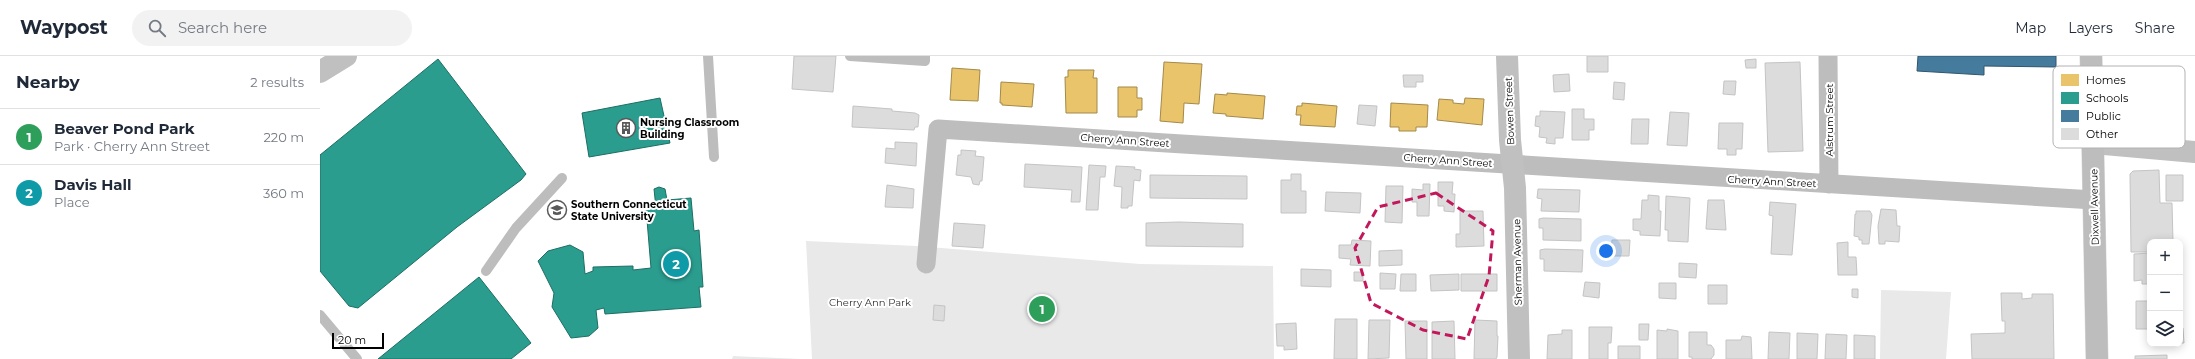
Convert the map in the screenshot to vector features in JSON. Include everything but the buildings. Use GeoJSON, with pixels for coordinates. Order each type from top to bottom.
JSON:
{"type":"FeatureCollection","features":[{"type":"Feature","properties":{"kind":"main road"},"geometry":{"type":"LineString","coordinates":[[320,72],[346,56]]}},
{"type":"Feature","properties":{"kind":"main road","name":"Bowen Street"},"geometry":{"type":"LineString","coordinates":[[1507,56],[1510,140],[1513,165]]}},
{"type":"Feature","properties":{"kind":"main road","name":"Dixwell Avenue"},"geometry":{"type":"LineString","coordinates":[[2091,56],[2091,66]]}},
{"type":"Feature","properties":{"kind":"main road","name":"Dixwell Avenue"},"geometry":{"type":"LineString","coordinates":[[2093,148],[2097,359]]}},
{"type":"Feature","properties":{"kind":"main road"},"geometry":{"type":"LineString","coordinates":[[2150,148],[2195,152]]}},
{"type":"Feature","properties":{"kind":"main road","name":"Sherman Avenue"},"geometry":{"type":"LineString","coordinates":[[1513,165],[1519,359]]}},
{"type":"Feature","properties":{"kind":"street","name":"Alstrum Street"},"geometry":{"type":"LineString","coordinates":[[1828,56],[1829,184]]}},
{"type":"Feature","properties":{"kind":"street","name":"Cherry Ann Street"},"geometry":{"type":"LineString","coordinates":[[926,264],[938,129],[2094,200]]}},
{"type":"Feature","properties":{"kind":"lane"},"geometry":{"type":"LineString","coordinates":[[708,56],[714,157]]}},
{"type":"Feature","properties":{"kind":"lane"},"geometry":{"type":"LineString","coordinates":[[850,56],[925,61],[925,56]]}},
{"type":"Feature","properties":{"kind":"lane"},"geometry":{"type":"LineString","coordinates":[[486,271],[516,228],[562,178]]}},
{"type":"Feature","properties":{"kind":"lane"},"geometry":{"type":"LineString","coordinates":[[320,315],[357,359]]}},
{"type":"Feature","properties":{"kind":"highlighted area"},"geometry":{"type":"Polygon","coordinates":[[[1436,193],[1493,231],[1489,276],[1467,339],[1423,330],[1371,303],[1355,248],[1378,207],[1436,193]]]}},
{"type":"Feature","properties":{"kind":"green space","name":"Cherry Ann Park"},"geometry":{"type":"Polygon","coordinates":[[[806,241],[917,246],[1140,264],[1273,266],[1274,359],[812,359],[806,241]]]}},
{"type":"Feature","properties":{"kind":"green space"},"geometry":{"type":"Polygon","coordinates":[[[1881,290],[1951,292],[1946,359],[1880,359],[1881,290]]]}},
{"type":"Feature","properties":{"kind":"green space"},"geometry":{"type":"Polygon","coordinates":[[[733,356],[800,359],[732,359],[733,356]]]}},
{"type":"Feature","properties":{"kind":"place","name":"Nursing Classroom Building"},"geometry":{"type":"Point","coordinates":[626,128]}},
{"type":"Feature","properties":{"kind":"place","name":"Southern Connecticut State University"},"geometry":{"type":"Point","coordinates":[557,210]}},
{"type":"Feature","properties":{"kind":"place","name":"Davis Hall"},"geometry":{"type":"Point","coordinates":[676,264]}},
{"type":"Feature","properties":{"kind":"place","name":"Beaver Pond Park"},"geometry":{"type":"Point","coordinates":[1042,309]}}]}
